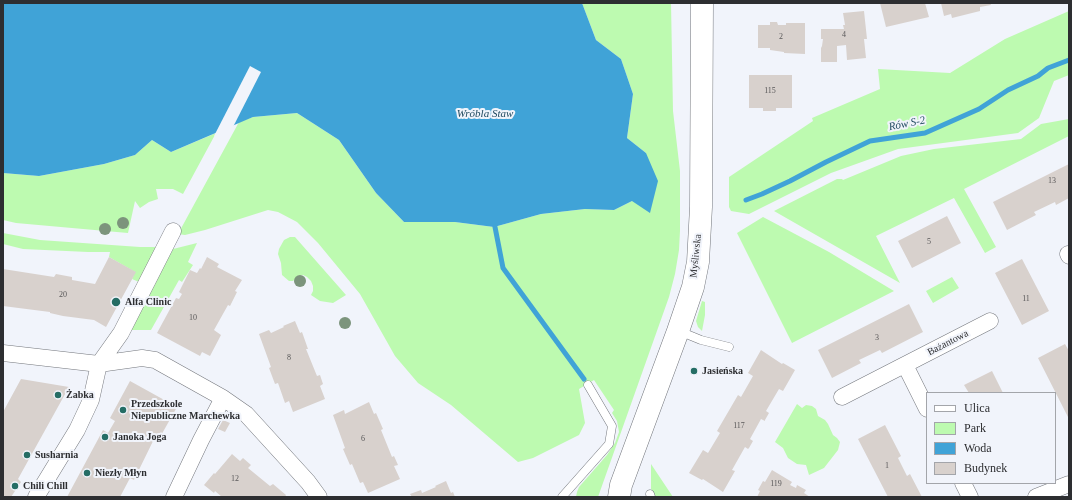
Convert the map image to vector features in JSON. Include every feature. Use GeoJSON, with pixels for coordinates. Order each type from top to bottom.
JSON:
{"type":"FeatureCollection","features":[{"type":"Feature","properties":{"kind":"street","name":"Myśliwska"},"geometry":{"type":"LineString","coordinates":[[619,497],[621,485],[693,287],[698,262],[701,207],[702,3]]}},
{"type":"Feature","properties":{"kind":"street"},"geometry":{"type":"LineString","coordinates":[[36,497],[85,415],[91,400],[99,364],[121,333],[173,231]]}},
{"type":"Feature","properties":{"kind":"street","name":"Bażantowa"},"geometry":{"type":"LineString","coordinates":[[842,398],[990,321]]}},
{"type":"Feature","properties":{"kind":"street"},"geometry":{"type":"LineString","coordinates":[[3,353],[99,364],[142,358],[155,360],[223,398],[246,414],[308,482],[319,497]]}},
{"type":"Feature","properties":{"kind":"street"},"geometry":{"type":"LineString","coordinates":[[905,364],[926,407]]}},
{"type":"Feature","properties":{"kind":"street"},"geometry":{"type":"LineString","coordinates":[[174,497],[223,398]]}},
{"type":"Feature","properties":{"kind":"street"},"geometry":{"type":"LineString","coordinates":[[964,484],[970,497]]}},
{"type":"Feature","properties":{"kind":"street"},"geometry":{"type":"LineString","coordinates":[[1036,497],[1069,484]]}},
{"type":"Feature","properties":{"kind":"lane"},"geometry":{"type":"LineString","coordinates":[[678,331],[702,340],[729,347]]}},
{"type":"Feature","properties":{"kind":"lane"},"geometry":{"type":"LineString","coordinates":[[562,497],[609,444],[612,426],[588,385]]}},
{"type":"Feature","properties":{"kind":"green space"},"geometry":{"type":"Polygon","coordinates":[[[582,3],[671,3],[673,111],[680,171],[680,231],[679,250],[675,274],[669,297],[598,497],[576,497],[579,487],[607,455],[615,443],[619,432],[617,421],[612,413],[614,410],[594,380],[579,389],[585,423],[579,435],[533,458],[518,462],[451,405],[418,383],[395,356],[360,294],[318,243],[297,222],[278,212],[268,210],[205,230],[185,235],[178,234],[239,122],[253,117],[297,113],[339,140],[376,193],[404,222],[455,222],[494,227],[541,214],[585,209],[614,210],[632,201],[646,153],[627,138],[633,94],[621,59],[596,40],[582,3]]]}},
{"type":"Feature","properties":{"kind":"green space"},"geometry":{"type":"Polygon","coordinates":[[[1069,11],[1069,75],[1054,81],[1039,118],[1018,133],[898,149],[831,173],[749,214],[731,211],[729,207],[729,177],[813,121],[812,118],[880,89],[878,69],[950,73],[1005,39],[1069,11]]]}},
{"type":"Feature","properties":{"kind":"green space"},"geometry":{"type":"Polygon","coordinates":[[[1069,119],[1069,136],[964,189],[996,247],[985,253],[954,198],[876,236],[900,283],[774,211],[837,179],[843,180],[901,156],[934,149],[1021,139],[1041,124],[1069,119]]]}},
{"type":"Feature","properties":{"kind":"green space"},"geometry":{"type":"Polygon","coordinates":[[[216,133],[183,194],[173,189],[156,189],[158,199],[149,202],[140,208],[135,201],[128,233],[16,223],[3,220],[3,173],[39,176],[104,164],[135,155],[152,140],[171,152],[216,133]]]}},
{"type":"Feature","properties":{"kind":"green space"},"geometry":{"type":"Polygon","coordinates":[[[763,217],[829,252],[894,291],[792,343],[737,233],[763,217]]]}},
{"type":"Feature","properties":{"kind":"green space"},"geometry":{"type":"Polygon","coordinates":[[[3,233],[40,240],[157,247],[139,282],[132,279],[135,272],[109,257],[110,252],[23,249],[3,244],[3,233]]]}},
{"type":"Feature","properties":{"kind":"green space"},"geometry":{"type":"Polygon","coordinates":[[[290,237],[295,237],[346,295],[333,303],[320,301],[311,295],[313,286],[307,277],[303,275],[298,276],[293,281],[289,281],[282,275],[281,263],[278,254],[279,249],[284,240],[290,237]]]}},
{"type":"Feature","properties":{"kind":"green space"},"geometry":{"type":"Polygon","coordinates":[[[197,243],[188,262],[193,265],[182,282],[179,280],[151,330],[131,330],[173,249],[197,243]]]}},
{"type":"Feature","properties":{"kind":"green space"},"geometry":{"type":"Polygon","coordinates":[[[952,277],[959,288],[933,303],[926,291],[952,277]]]}},
{"type":"Feature","properties":{"kind":"green space"},"geometry":{"type":"Polygon","coordinates":[[[702,301],[705,302],[705,315],[702,331],[698,327],[696,321],[702,301]]]}},
{"type":"Feature","properties":{"kind":"green space"},"geometry":{"type":"Polygon","coordinates":[[[797,404],[802,408],[806,405],[812,406],[816,409],[818,416],[825,420],[833,435],[840,442],[838,450],[824,468],[809,475],[806,465],[797,464],[788,458],[783,448],[775,442],[797,404]]]}},
{"type":"Feature","properties":{"kind":"green space"},"geometry":{"type":"Polygon","coordinates":[[[651,464],[673,497],[656,497],[651,489],[651,464]]]}},
{"type":"Feature","properties":{"kind":"water","name":"Wróbla Staw"},"geometry":{"type":"Polygon","coordinates":[[[3,3],[582,3],[596,40],[621,59],[633,94],[627,138],[646,153],[658,181],[650,213],[632,201],[614,210],[585,209],[541,214],[494,227],[455,222],[404,222],[376,193],[339,140],[297,113],[253,117],[171,152],[152,140],[135,155],[104,164],[39,176],[3,173],[3,3]]]}},
{"type":"Feature","properties":{"kind":"pier"},"geometry":{"type":"Polygon","coordinates":[[[250,66],[261,72],[233,127],[214,136],[250,66]]]}},
{"type":"Feature","properties":{"kind":"building"},"geometry":{"type":"Polygon","coordinates":[[[880,3],[925,3],[929,17],[886,27],[880,3]]]}},
{"type":"Feature","properties":{"kind":"building"},"geometry":{"type":"Polygon","coordinates":[[[941,3],[990,3],[991,5],[980,7],[980,11],[952,18],[951,14],[944,16],[941,3]]]}},
{"type":"Feature","properties":{"kind":"building"},"geometry":{"type":"Polygon","coordinates":[[[864,11],[867,39],[864,39],[866,58],[847,60],[846,45],[837,46],[837,62],[821,62],[821,48],[823,39],[821,39],[821,29],[844,29],[843,25],[845,25],[843,13],[864,11]]]}},
{"type":"Feature","properties":{"kind":"building"},"geometry":{"type":"Polygon","coordinates":[[[770,22],[777,22],[778,25],[786,25],[786,23],[805,23],[805,54],[784,53],[770,50],[770,48],[758,48],[758,25],[770,25],[770,22]]]}},
{"type":"Feature","properties":{"kind":"building"},"geometry":{"type":"Polygon","coordinates":[[[749,75],[792,75],[792,108],[776,108],[776,111],[763,111],[763,108],[749,108],[749,75]]]}},
{"type":"Feature","properties":{"kind":"building"},"geometry":{"type":"Polygon","coordinates":[[[1069,164],[1069,198],[1056,205],[1055,202],[1034,212],[1036,215],[1007,230],[993,202],[1069,164]]]}},
{"type":"Feature","properties":{"kind":"building"},"geometry":{"type":"Polygon","coordinates":[[[947,216],[961,243],[912,268],[898,241],[947,216]]]}},
{"type":"Feature","properties":{"kind":"building"},"geometry":{"type":"Polygon","coordinates":[[[109,257],[136,272],[106,327],[94,320],[63,316],[50,312],[3,306],[3,269],[54,277],[56,274],[72,277],[72,280],[95,284],[109,257]]]}},
{"type":"Feature","properties":{"kind":"building"},"geometry":{"type":"Polygon","coordinates":[[[207,257],[219,264],[217,267],[242,280],[235,291],[237,292],[230,306],[228,305],[214,330],[221,335],[210,356],[202,352],[200,356],[157,333],[176,298],[179,299],[182,294],[179,292],[190,270],[197,273],[200,268],[201,269],[207,257]]]}},
{"type":"Feature","properties":{"kind":"building"},"geometry":{"type":"Polygon","coordinates":[[[1022,259],[1049,311],[1022,325],[995,273],[1022,259]]]}},
{"type":"Feature","properties":{"kind":"building"},"geometry":{"type":"Polygon","coordinates":[[[909,304],[923,332],[882,353],[880,350],[859,360],[861,363],[832,378],[818,350],[909,304]]]}},
{"type":"Feature","properties":{"kind":"building"},"geometry":{"type":"Polygon","coordinates":[[[295,321],[300,333],[302,332],[308,349],[306,349],[317,376],[320,375],[323,384],[320,386],[325,399],[293,412],[289,401],[285,403],[278,383],[275,384],[269,368],[271,367],[259,334],[269,330],[271,333],[295,321]]]}},
{"type":"Feature","properties":{"kind":"building"},"geometry":{"type":"Polygon","coordinates":[[[1065,344],[1069,351],[1069,419],[1056,392],[1038,358],[1065,344]]]}},
{"type":"Feature","properties":{"kind":"building"},"geometry":{"type":"Polygon","coordinates":[[[761,350],[782,364],[783,363],[795,370],[783,391],[779,389],[766,411],[769,413],[765,421],[761,419],[750,439],[753,441],[748,449],[745,447],[732,470],[735,471],[723,492],[703,479],[702,480],[689,473],[703,450],[708,453],[720,433],[717,431],[738,395],[741,397],[753,376],[748,373],[761,350]]]}},
{"type":"Feature","properties":{"kind":"building"},"geometry":{"type":"Polygon","coordinates":[[[992,371],[1002,392],[968,392],[964,385],[992,371]]]}},
{"type":"Feature","properties":{"kind":"building"},"geometry":{"type":"Polygon","coordinates":[[[21,379],[69,387],[18,479],[21,482],[11,497],[3,497],[3,412],[21,379]]]}},
{"type":"Feature","properties":{"kind":"building"},"geometry":{"type":"Polygon","coordinates":[[[130,381],[177,407],[159,439],[155,437],[134,480],[130,478],[120,497],[67,497],[103,430],[108,433],[115,421],[110,418],[130,381]]]}},
{"type":"Feature","properties":{"kind":"building"},"geometry":{"type":"Polygon","coordinates":[[[369,402],[383,429],[381,430],[392,457],[394,456],[398,465],[394,466],[400,479],[368,493],[363,482],[360,483],[352,464],[350,465],[343,449],[345,448],[333,415],[344,410],[345,414],[369,402]]]}},
{"type":"Feature","properties":{"kind":"building"},"geometry":{"type":"Polygon","coordinates":[[[223,420],[230,423],[225,432],[218,429],[223,420]]]}},
{"type":"Feature","properties":{"kind":"building"},"geometry":{"type":"Polygon","coordinates":[[[885,425],[901,456],[898,458],[907,476],[910,474],[922,497],[888,497],[858,439],[885,425]]]}},
{"type":"Feature","properties":{"kind":"building"},"geometry":{"type":"Polygon","coordinates":[[[232,454],[240,461],[243,458],[251,465],[248,468],[270,486],[273,484],[286,495],[285,497],[222,497],[204,485],[232,454]]]}},
{"type":"Feature","properties":{"kind":"building"},"geometry":{"type":"Polygon","coordinates":[[[772,470],[792,482],[790,485],[796,488],[797,485],[806,490],[804,493],[810,497],[757,497],[760,491],[758,490],[763,481],[765,482],[772,470]]]}},
{"type":"Feature","properties":{"kind":"building"},"geometry":{"type":"Polygon","coordinates":[[[446,481],[451,493],[453,492],[455,497],[412,497],[410,494],[421,490],[422,493],[446,481]]]}},
{"type":"Feature","properties":{"kind":"waterway","name":"Rów S-2"},"geometry":{"type":"LineString","coordinates":[[746,200],[790,181],[870,141],[925,133],[979,109],[1008,90],[1038,76],[1048,68],[1069,60]]}},
{"type":"Feature","properties":{"kind":"waterway"},"geometry":{"type":"LineString","coordinates":[[495,227],[503,268],[584,379]]}},
{"type":"Feature","properties":{"kind":"place","name":"Alfa Clinic"},"geometry":{"type":"Point","coordinates":[116,302]}},
{"type":"Feature","properties":{"kind":"place","name":"Jasieńska"},"geometry":{"type":"Point","coordinates":[694,371]}},
{"type":"Feature","properties":{"kind":"place","name":"Żabka"},"geometry":{"type":"Point","coordinates":[58,395]}},
{"type":"Feature","properties":{"kind":"place","name":"Przedszkole Niepubliczne Marchewka"},"geometry":{"type":"Point","coordinates":[123,410]}},
{"type":"Feature","properties":{"kind":"place","name":"Janoka Joga"},"geometry":{"type":"Point","coordinates":[105,437]}},
{"type":"Feature","properties":{"kind":"place","name":"Susharnia"},"geometry":{"type":"Point","coordinates":[27,455]}},
{"type":"Feature","properties":{"kind":"place","name":"Niezły Młyn"},"geometry":{"type":"Point","coordinates":[87,473]}},
{"type":"Feature","properties":{"kind":"place","name":"Chili Chill"},"geometry":{"type":"Point","coordinates":[15,486]}}]}
